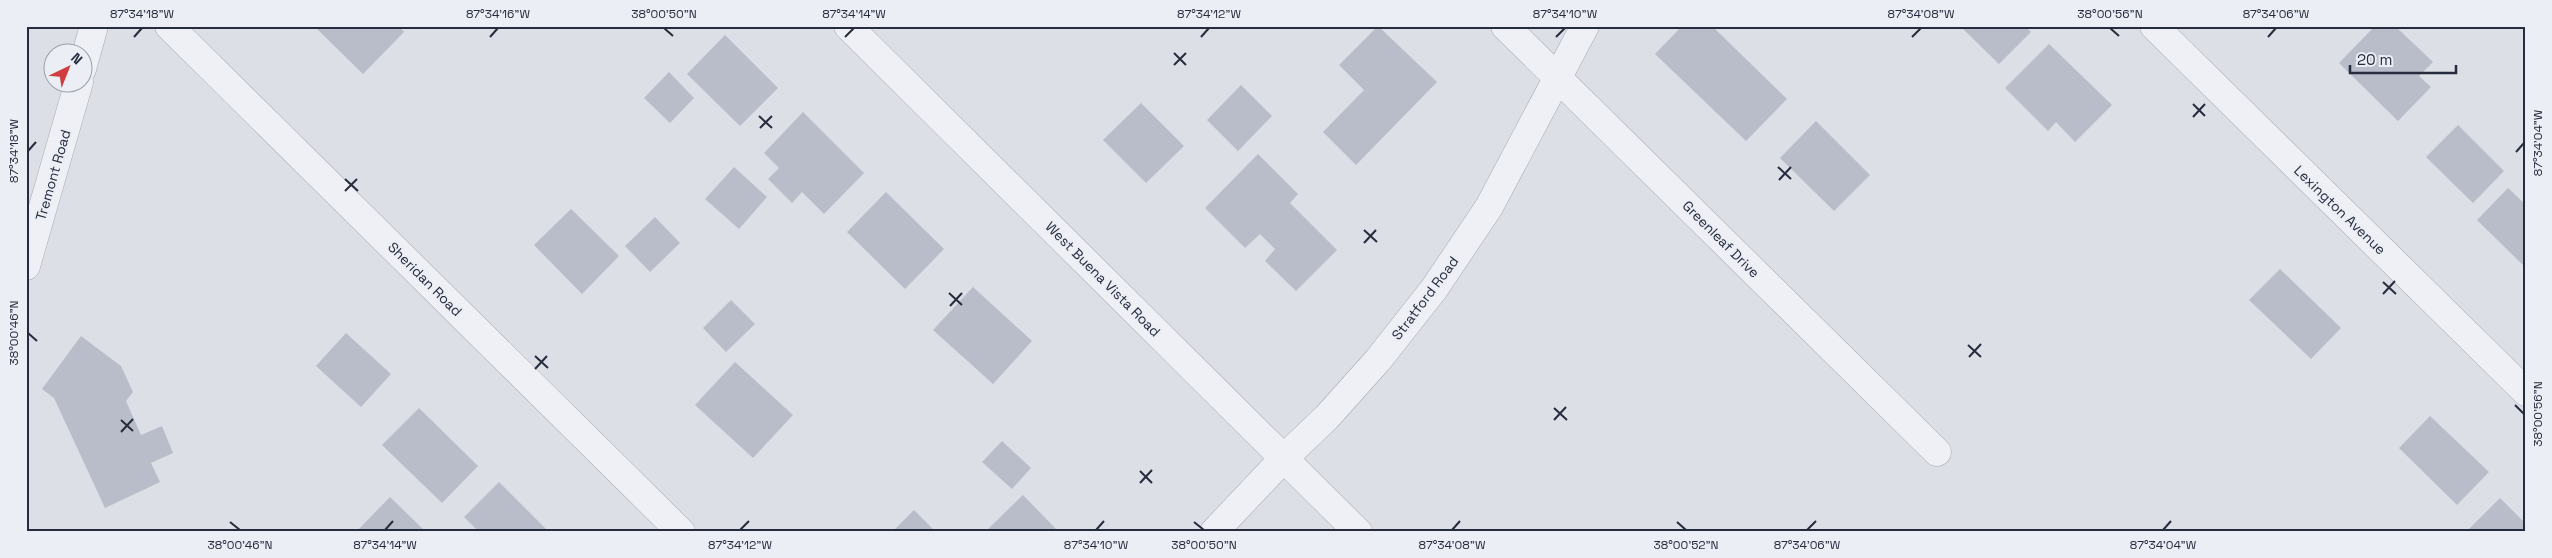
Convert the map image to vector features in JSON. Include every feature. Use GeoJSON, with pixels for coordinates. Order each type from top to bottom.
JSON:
{"type":"FeatureCollection","features":[{"type":"Feature","properties":{"kind":"street"},"geometry":{"type":"LineString","coordinates":[[90,42],[94,26]]}},
{"type":"Feature","properties":{"kind":"street","name":"Sheridan Road"},"geometry":{"type":"LineString","coordinates":[[169,26],[681,532]]}},
{"type":"Feature","properties":{"kind":"street","name":"West Buena Vista Road"},"geometry":{"type":"LineString","coordinates":[[848,26],[1358,532]]}},
{"type":"Feature","properties":{"kind":"street","name":"Greenleaf Drive"},"geometry":{"type":"LineString","coordinates":[[1505,26],[1936,452]]}},
{"type":"Feature","properties":{"kind":"street","name":"Stratford Road"},"geometry":{"type":"LineString","coordinates":[[1214,532],[1284,458],[1327,417],[1378,360],[1434,289],[1489,207],[1585,26]]}},
{"type":"Feature","properties":{"kind":"street","name":"Lexington Avenue"},"geometry":{"type":"LineString","coordinates":[[2154,26],[2526,392]]}},
{"type":"Feature","properties":{"kind":"street","name":"Tremont Road"},"geometry":{"type":"LineString","coordinates":[[26,266],[76,92]]}},
{"type":"Feature","properties":{"kind":"building"},"geometry":{"type":"Polygon","coordinates":[[[314,26],[399,26],[404,32],[363,74],[314,26]]]}},
{"type":"Feature","properties":{"kind":"building"},"geometry":{"type":"Polygon","coordinates":[[[1378,26],[1437,82],[1356,165],[1323,132],[1364,90],[1339,65],[1378,26]]]}},
{"type":"Feature","properties":{"kind":"building"},"geometry":{"type":"Polygon","coordinates":[[[1682,26],[1712,26],[1787,99],[1746,141],[1655,54],[1682,26]]]}},
{"type":"Feature","properties":{"kind":"building"},"geometry":{"type":"Polygon","coordinates":[[[1960,26],[2025,26],[2031,32],[1999,64],[1960,26]]]}},
{"type":"Feature","properties":{"kind":"building"},"geometry":{"type":"Polygon","coordinates":[[[2375,26],[2395,26],[2433,62],[2419,76],[2431,87],[2398,121],[2339,63],[2375,26]]]}},
{"type":"Feature","properties":{"kind":"building"},"geometry":{"type":"Polygon","coordinates":[[[725,35],[778,88],[740,126],[687,74],[725,35]]]}},
{"type":"Feature","properties":{"kind":"building"},"geometry":{"type":"Polygon","coordinates":[[[2049,44],[2112,105],[2075,142],[2056,122],[2048,131],[2005,88],[2049,44]]]}},
{"type":"Feature","properties":{"kind":"building"},"geometry":{"type":"Polygon","coordinates":[[[669,72],[694,98],[670,123],[644,98],[669,72]]]}},
{"type":"Feature","properties":{"kind":"building"},"geometry":{"type":"Polygon","coordinates":[[[1241,85],[1272,116],[1238,151],[1207,120],[1241,85]]]}},
{"type":"Feature","properties":{"kind":"building"},"geometry":{"type":"Polygon","coordinates":[[[1141,103],[1184,146],[1146,183],[1103,140],[1141,103]]]}},
{"type":"Feature","properties":{"kind":"building"},"geometry":{"type":"Polygon","coordinates":[[[803,112],[864,173],[824,214],[802,192],[792,203],[768,179],[779,168],[764,153],[803,112]]]}},
{"type":"Feature","properties":{"kind":"building"},"geometry":{"type":"Polygon","coordinates":[[[1816,121],[1870,175],[1834,211],[1780,158],[1816,121]]]}},
{"type":"Feature","properties":{"kind":"building"},"geometry":{"type":"Polygon","coordinates":[[[2458,125],[2504,171],[2473,203],[2426,157],[2458,125]]]}},
{"type":"Feature","properties":{"kind":"building"},"geometry":{"type":"Polygon","coordinates":[[[1258,154],[1298,194],[1290,203],[1337,250],[1296,291],[1265,261],[1275,249],[1260,234],[1245,248],[1205,208],[1258,154]]]}},
{"type":"Feature","properties":{"kind":"building"},"geometry":{"type":"Polygon","coordinates":[[[734,167],[767,197],[739,229],[705,199],[734,167]]]}},
{"type":"Feature","properties":{"kind":"building"},"geometry":{"type":"Polygon","coordinates":[[[2508,188],[2526,205],[2526,268],[2477,220],[2508,188]]]}},
{"type":"Feature","properties":{"kind":"building"},"geometry":{"type":"Polygon","coordinates":[[[886,192],[944,249],[905,289],[847,232],[886,192]]]}},
{"type":"Feature","properties":{"kind":"building"},"geometry":{"type":"Polygon","coordinates":[[[571,209],[619,256],[582,294],[534,245],[571,209]]]}},
{"type":"Feature","properties":{"kind":"building"},"geometry":{"type":"Polygon","coordinates":[[[655,217],[680,243],[650,272],[625,246],[655,217]]]}},
{"type":"Feature","properties":{"kind":"building"},"geometry":{"type":"Polygon","coordinates":[[[2280,269],[2341,328],[2311,359],[2249,300],[2280,269]]]}},
{"type":"Feature","properties":{"kind":"building"},"geometry":{"type":"Polygon","coordinates":[[[973,287],[1032,341],[993,384],[933,330],[973,287]]]}},
{"type":"Feature","properties":{"kind":"building"},"geometry":{"type":"Polygon","coordinates":[[[731,300],[755,324],[726,352],[703,328],[731,300]]]}},
{"type":"Feature","properties":{"kind":"building"},"geometry":{"type":"Polygon","coordinates":[[[346,333],[391,374],[361,407],[316,366],[346,333]]]}},
{"type":"Feature","properties":{"kind":"building"},"geometry":{"type":"Polygon","coordinates":[[[81,336],[121,366],[133,392],[126,401],[141,435],[162,426],[173,453],[151,463],[160,482],[105,508],[54,398],[42,389],[81,336]]]}},
{"type":"Feature","properties":{"kind":"building"},"geometry":{"type":"Polygon","coordinates":[[[735,362],[793,415],[753,458],[695,405],[735,362]]]}},
{"type":"Feature","properties":{"kind":"building"},"geometry":{"type":"Polygon","coordinates":[[[419,408],[478,466],[442,503],[382,445],[419,408]]]}},
{"type":"Feature","properties":{"kind":"building"},"geometry":{"type":"Polygon","coordinates":[[[2430,416],[2489,472],[2457,505],[2399,448],[2430,416]]]}},
{"type":"Feature","properties":{"kind":"building"},"geometry":{"type":"Polygon","coordinates":[[[1002,441],[1031,468],[1012,489],[982,462],[1002,441]]]}},
{"type":"Feature","properties":{"kind":"building"},"geometry":{"type":"Polygon","coordinates":[[[499,482],[549,532],[479,532],[464,517],[499,482]]]}},
{"type":"Feature","properties":{"kind":"building"},"geometry":{"type":"Polygon","coordinates":[[[1023,495],[1056,529],[1053,532],[985,532],[1023,495]]]}},
{"type":"Feature","properties":{"kind":"building"},"geometry":{"type":"Polygon","coordinates":[[[390,497],[424,530],[422,532],[356,532],[390,497]]]}},
{"type":"Feature","properties":{"kind":"building"},"geometry":{"type":"Polygon","coordinates":[[[2500,498],[2526,524],[2526,532],[2470,532],[2468,530],[2500,498]]]}},
{"type":"Feature","properties":{"kind":"building"},"geometry":{"type":"Polygon","coordinates":[[[914,510],[936,532],[892,532],[914,510]]]}}]}
